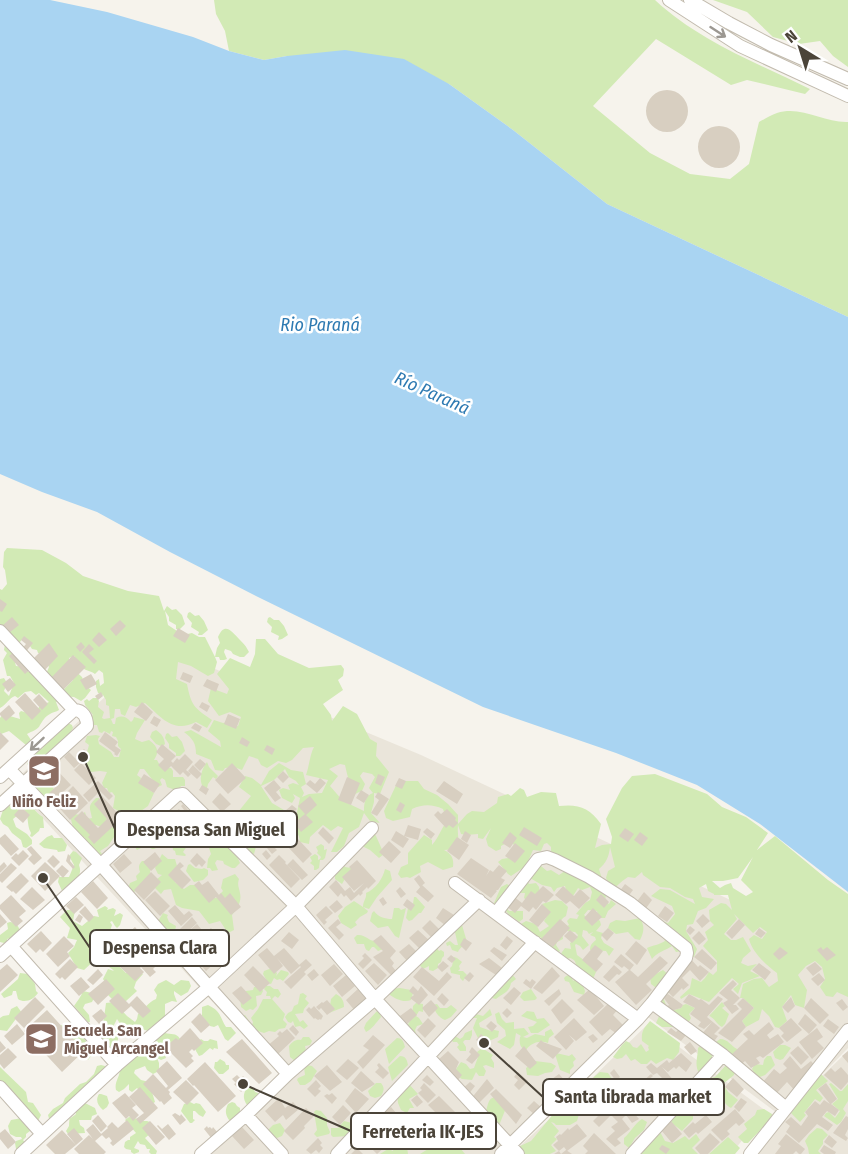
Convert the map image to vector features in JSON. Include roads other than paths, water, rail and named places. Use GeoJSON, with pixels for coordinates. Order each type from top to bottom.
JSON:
{"type":"FeatureCollection","features":[{"type":"Feature","properties":{"kind":"street"},"geometry":{"type":"LineString","coordinates":[[669,0],[740,46],[848,96]]}},
{"type":"Feature","properties":{"kind":"street"},"geometry":{"type":"LineString","coordinates":[[690,0],[771,45],[848,79]]}},
{"type":"Feature","properties":{"kind":"street"},"geometry":{"type":"LineString","coordinates":[[0,631],[74,710],[84,714],[87,722],[87,726],[0,806]]}},
{"type":"Feature","properties":{"kind":"street"},"geometry":{"type":"LineString","coordinates":[[74,710],[3,774],[23,784],[101,865],[288,1074]]}},
{"type":"Feature","properties":{"kind":"street"},"geometry":{"type":"LineString","coordinates":[[0,956],[177,795],[183,794],[296,906],[510,1151],[638,1019],[686,958],[687,953],[686,948],[630,903],[589,877],[547,857],[538,859],[495,913]]}},
{"type":"Feature","properties":{"kind":"street"},"geometry":{"type":"LineString","coordinates":[[21,1154],[117,1065],[209,987],[296,906],[372,828]]}},
{"type":"Feature","properties":{"kind":"street"},"geometry":{"type":"LineString","coordinates":[[455,883],[638,1019]]}},
{"type":"Feature","properties":{"kind":"street"},"geometry":{"type":"LineString","coordinates":[[201,1154],[288,1074],[375,999],[479,900]]}},
{"type":"Feature","properties":{"kind":"street"},"geometry":{"type":"LineString","coordinates":[[337,1154],[535,942]]}},
{"type":"Feature","properties":{"kind":"street"},"geometry":{"type":"LineString","coordinates":[[11,946],[117,1065]]}},
{"type":"Feature","properties":{"kind":"street"},"geometry":{"type":"LineString","coordinates":[[652,1003],[723,1055],[786,1108]]}},
{"type":"Feature","properties":{"kind":"street"},"geometry":{"type":"LineString","coordinates":[[750,1154],[848,1030]]}},
{"type":"Feature","properties":{"kind":"street"},"geometry":{"type":"LineString","coordinates":[[632,1154],[723,1055]]}},
{"type":"Feature","properties":{"kind":"street"},"geometry":{"type":"LineString","coordinates":[[0,1087],[42,1134]]}},
{"type":"Feature","properties":{"kind":"street"},"geometry":{"type":"LineString","coordinates":[[246,1115],[282,1154]]}},
{"type":"Feature","properties":{"kind":"water","name":"Rio Paraná"},"geometry":{"type":"Polygon","coordinates":[[[0,0],[50,0],[107,12],[264,60],[345,50],[404,59],[449,84],[513,130],[607,204],[848,317],[848,892],[760,824],[697,785],[616,753],[483,707],[258,597],[97,512],[0,474],[0,0]]]}},
{"type":"Feature","properties":{"kind":"place","name":"Despensa San Miguel"},"geometry":{"type":"Point","coordinates":[83,757]}},
{"type":"Feature","properties":{"kind":"place","name":"Niño Feliz"},"geometry":{"type":"Point","coordinates":[44,771]}},
{"type":"Feature","properties":{"kind":"place","name":"Despensa Clara"},"geometry":{"type":"Point","coordinates":[43,878]}},
{"type":"Feature","properties":{"kind":"place","name":"Escuela San Miguel Arcangel"},"geometry":{"type":"Point","coordinates":[41,1039]}},
{"type":"Feature","properties":{"kind":"place","name":"Santa librada market"},"geometry":{"type":"Point","coordinates":[484,1043]}},
{"type":"Feature","properties":{"kind":"place","name":"Ferreteria IK-JES"},"geometry":{"type":"Point","coordinates":[243,1084]}},
{"type":"Feature","properties":{"kind":"water label","name":"Río Paraná"},"geometry":{"type":"Point","coordinates":[432,393]}}]}
